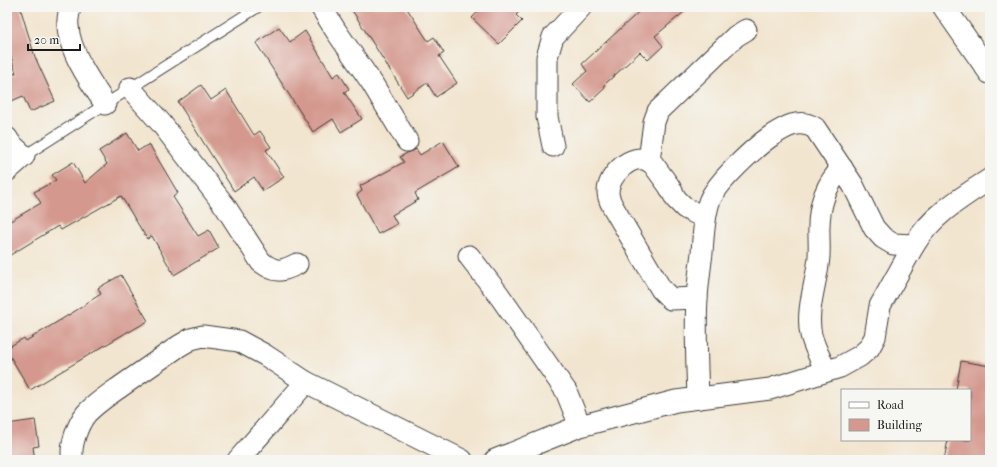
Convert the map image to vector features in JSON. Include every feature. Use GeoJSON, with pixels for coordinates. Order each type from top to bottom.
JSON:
{"type":"FeatureCollection","features":[{"type":"Feature","properties":{"kind":"main road"},"geometry":{"type":"LineString","coordinates":[[944,7],[987,62]]}},
{"type":"Feature","properties":{"kind":"street"},"geometry":{"type":"LineString","coordinates":[[70,7],[68,25],[80,64],[105,104]]}},
{"type":"Feature","properties":{"kind":"street"},"geometry":{"type":"LineString","coordinates":[[321,7],[372,83],[407,141]]}},
{"type":"Feature","properties":{"kind":"street"},"geometry":{"type":"LineString","coordinates":[[553,146],[547,117],[546,57],[553,37],[581,7]]}},
{"type":"Feature","properties":{"kind":"street"},"geometry":{"type":"LineString","coordinates":[[649,161],[654,122],[658,111],[736,36],[746,30]]}},
{"type":"Feature","properties":{"kind":"street"},"geometry":{"type":"LineString","coordinates":[[130,88],[162,123],[225,206],[261,262],[270,268],[283,271],[297,264]]}},
{"type":"Feature","properties":{"kind":"street"},"geometry":{"type":"LineString","coordinates":[[698,398],[697,298],[705,218],[710,201],[715,192],[732,172],[768,138],[783,129],[801,122],[810,124],[815,128],[853,185],[874,228],[883,238],[893,244],[914,245]]}},
{"type":"Feature","properties":{"kind":"street"},"geometry":{"type":"LineString","coordinates":[[7,138],[10,143],[24,156],[7,171]]}},
{"type":"Feature","properties":{"kind":"street"},"geometry":{"type":"LineString","coordinates":[[697,298],[672,299],[661,289],[613,207],[607,191],[612,179],[621,168],[627,163],[638,158],[644,158],[653,164],[669,186],[676,199],[685,208],[705,218]]}},
{"type":"Feature","properties":{"kind":"street"},"geometry":{"type":"LineString","coordinates":[[826,371],[811,336],[810,322],[818,265],[820,214],[828,185],[842,168]]}},
{"type":"Feature","properties":{"kind":"street"},"geometry":{"type":"LineString","coordinates":[[495,460],[580,426],[676,401],[770,389],[840,367],[860,356],[869,348],[875,337],[880,306],[922,232],[940,214],[990,179]]}},
{"type":"Feature","properties":{"kind":"street"},"geometry":{"type":"LineString","coordinates":[[469,256],[499,295],[566,391],[580,426]]}},
{"type":"Feature","properties":{"kind":"street"},"geometry":{"type":"LineString","coordinates":[[73,460],[71,456],[76,431],[86,414],[108,396],[179,346],[191,339],[203,336],[238,341],[265,355],[306,382],[462,460]]}},
{"type":"Feature","properties":{"kind":"street"},"geometry":{"type":"LineString","coordinates":[[238,460],[306,382]]}},
{"type":"Feature","properties":{"kind":"lane"},"geometry":{"type":"LineString","coordinates":[[24,156],[258,7]]}},
{"type":"Feature","properties":{"kind":"building"},"geometry":{"type":"Polygon","coordinates":[[[7,7],[20,7],[35,57],[55,101],[30,112],[23,96],[7,103],[7,77],[16,73],[7,44],[7,7]]]}},
{"type":"Feature","properties":{"kind":"building"},"geometry":{"type":"Polygon","coordinates":[[[350,7],[406,7],[428,41],[434,37],[444,53],[439,56],[457,83],[436,97],[427,83],[407,97],[350,7]]]}},
{"type":"Feature","properties":{"kind":"building"},"geometry":{"type":"Polygon","coordinates":[[[482,7],[524,7],[516,15],[522,21],[499,44],[472,18],[482,7]]]}},
{"type":"Feature","properties":{"kind":"building"},"geometry":{"type":"Polygon","coordinates":[[[644,7],[690,7],[655,36],[663,46],[648,60],[640,52],[604,85],[605,88],[590,102],[573,84],[587,71],[582,64],[644,7]]]}},
{"type":"Feature","properties":{"kind":"building"},"geometry":{"type":"Polygon","coordinates":[[[279,27],[290,42],[305,31],[333,77],[339,73],[349,89],[344,92],[362,119],[341,132],[333,119],[313,132],[256,43],[279,27]]]}},
{"type":"Feature","properties":{"kind":"building"},"geometry":{"type":"Polygon","coordinates":[[[201,85],[211,100],[226,90],[254,135],[260,131],[271,147],[266,150],[284,177],[263,191],[254,177],[234,191],[178,102],[201,85]]]}},
{"type":"Feature","properties":{"kind":"building"},"geometry":{"type":"Polygon","coordinates":[[[127,133],[138,151],[149,144],[178,193],[173,197],[198,236],[209,230],[219,248],[174,275],[152,236],[147,239],[121,196],[61,230],[58,226],[7,257],[7,223],[41,203],[34,192],[56,180],[52,175],[73,162],[85,183],[107,164],[99,151],[127,133]]]}},
{"type":"Feature","properties":{"kind":"building"},"geometry":{"type":"Polygon","coordinates":[[[443,141],[459,167],[415,193],[418,200],[392,215],[397,224],[378,234],[357,195],[362,191],[360,186],[404,162],[400,157],[407,153],[416,149],[420,155],[443,141]]]}},
{"type":"Feature","properties":{"kind":"building"},"geometry":{"type":"Polygon","coordinates":[[[121,275],[148,321],[30,390],[7,351],[7,348],[24,338],[26,341],[85,305],[101,294],[98,288],[121,275]]]}},
{"type":"Feature","properties":{"kind":"building"},"geometry":{"type":"Polygon","coordinates":[[[961,361],[990,366],[990,460],[944,460],[948,441],[971,441],[971,389],[956,389],[961,361]]]}},
{"type":"Feature","properties":{"kind":"building"},"geometry":{"type":"Polygon","coordinates":[[[35,420],[39,446],[33,447],[35,460],[7,460],[7,424],[35,420]]]}}]}
